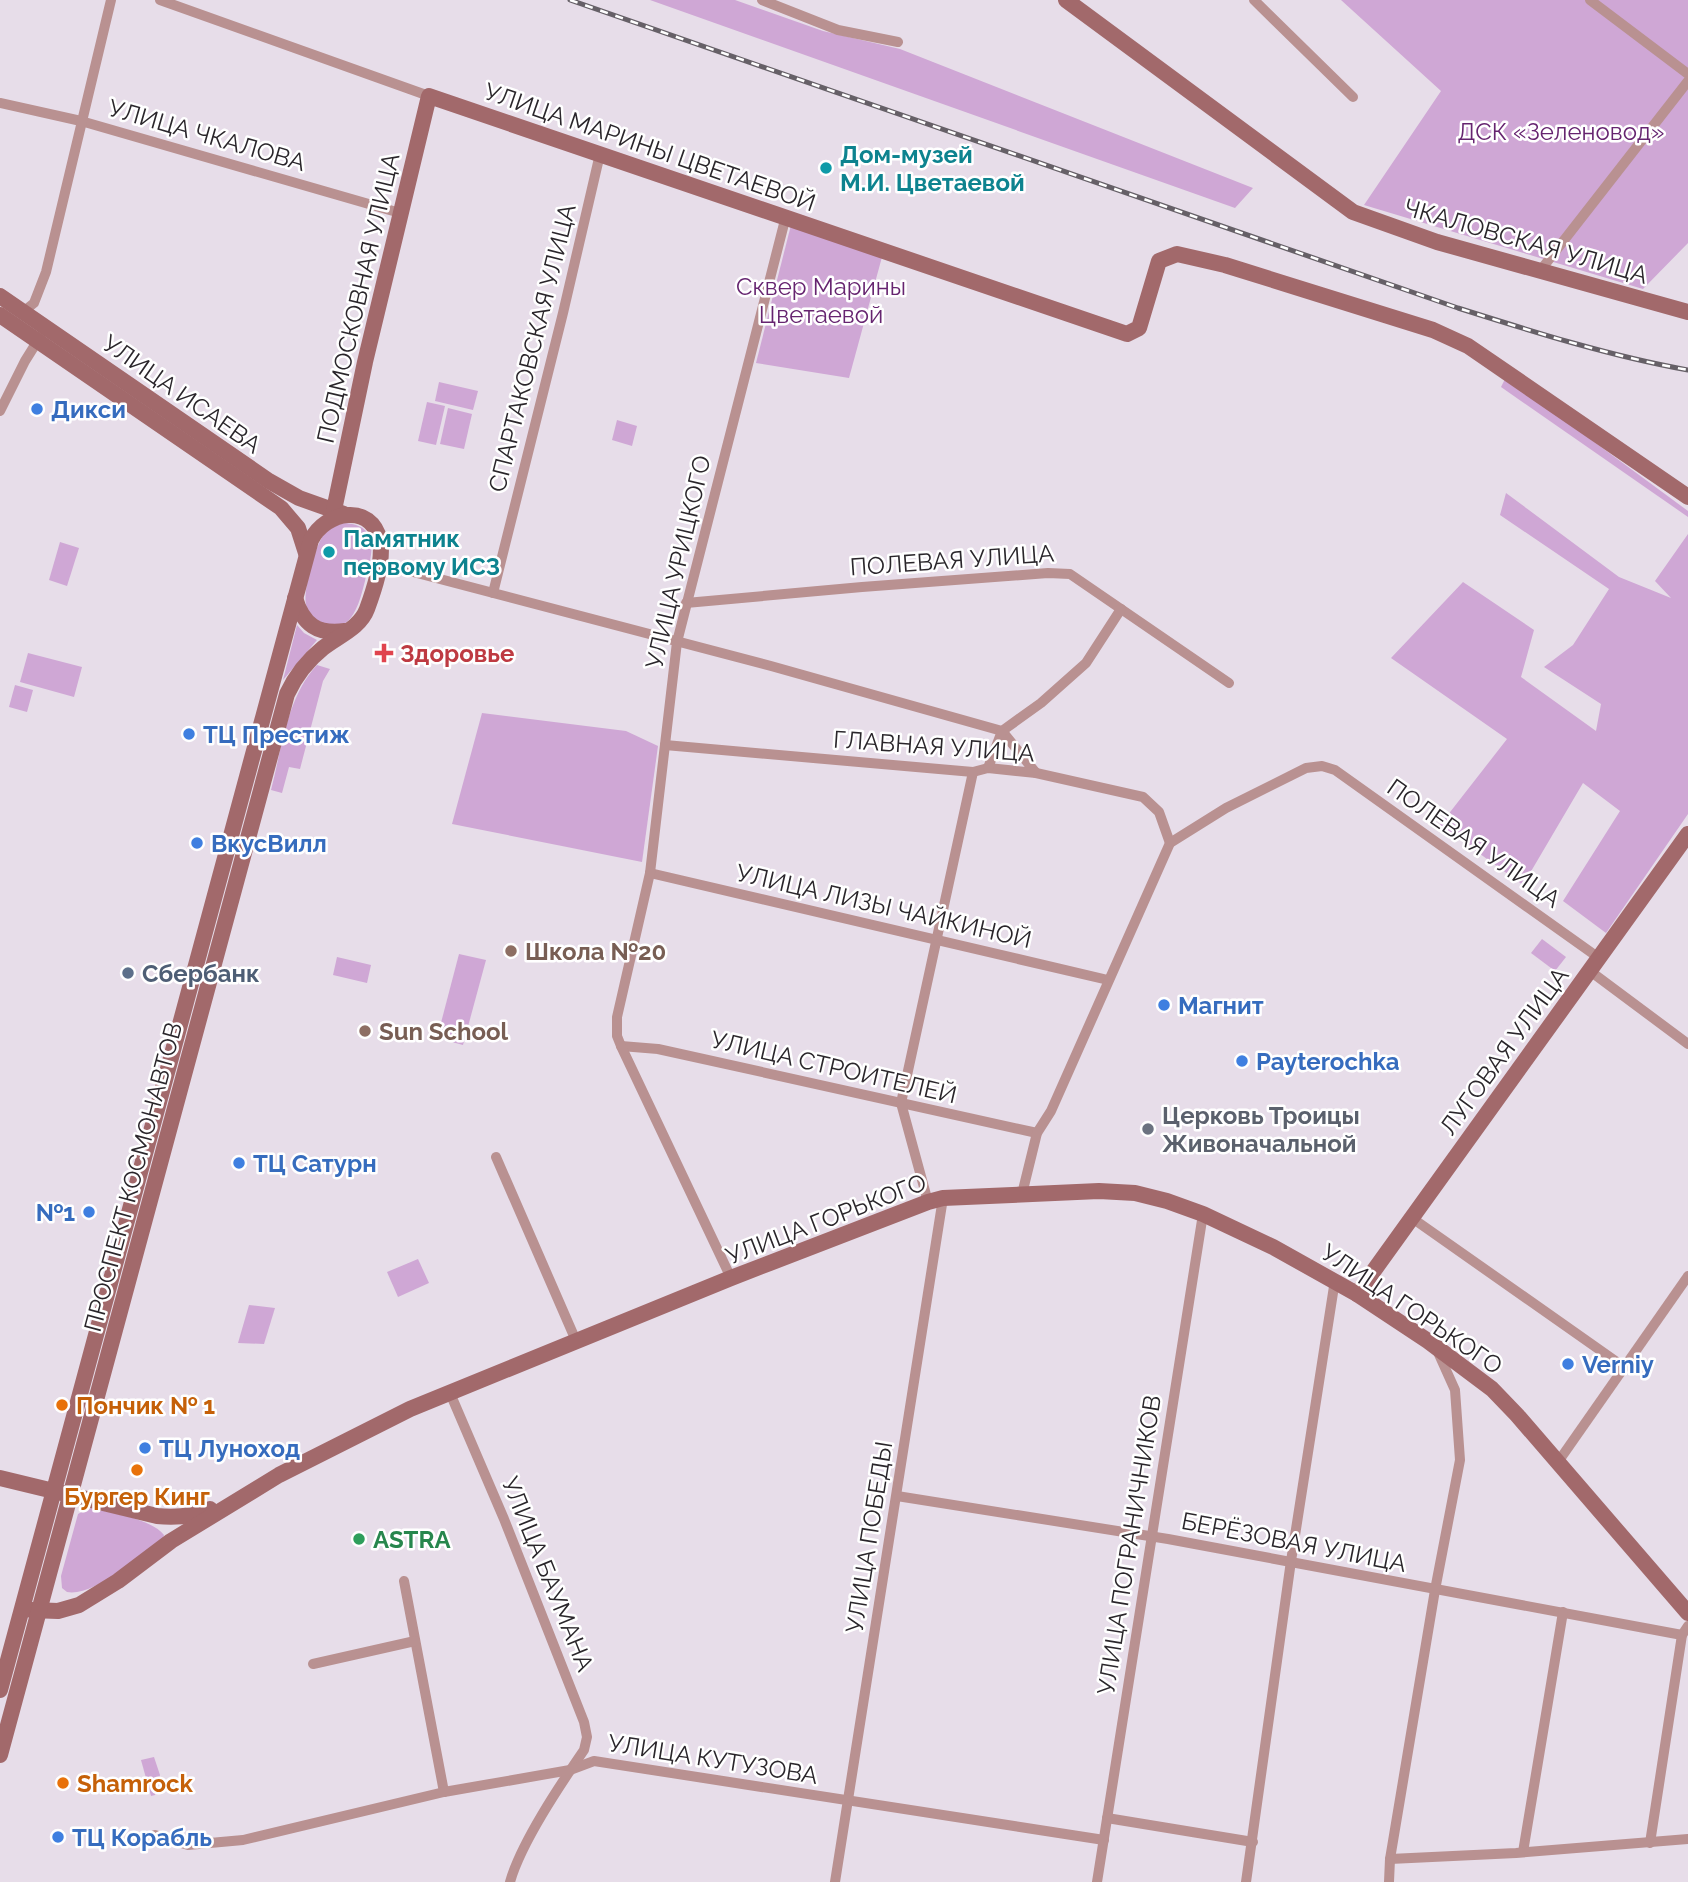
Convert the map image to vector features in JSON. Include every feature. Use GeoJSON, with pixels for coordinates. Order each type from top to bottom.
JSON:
{"type":"FeatureCollection","features":[{"type":"Feature","properties":{"kind":"main road","name":"ЧКАЛОВСКАЯ УЛИЦА"},"geometry":{"type":"LineString","coordinates":[[1066,0],[1353,212],[1437,242],[1685,308]]}},
{"type":"Feature","properties":{"kind":"main road","name":"УЛИЦА МАРИНЫ ЦВЕТАЕВОЙ"},"geometry":{"type":"LineString","coordinates":[[429,96],[1127,334],[1139,328],[1159,261],[1177,254],[1225,265],[1433,330],[1468,346],[1688,497]]}},
{"type":"Feature","properties":{"kind":"main road","name":"ПОДМОСКОВНАЯ УЛИЦА"},"geometry":{"type":"LineString","coordinates":[[340,512],[358,394],[429,96]]}},
{"type":"Feature","properties":{"kind":"main road","name":"УЛИЦА ИСАЕВА"},"geometry":{"type":"LineString","coordinates":[[0,296],[23,312],[42,334],[281,508],[298,528],[306,555]]}},
{"type":"Feature","properties":{"kind":"main road","name":"УЛИЦА ИСАЕВА"},"geometry":{"type":"LineString","coordinates":[[0,315],[42,334],[299,498],[340,512]]}},
{"type":"Feature","properties":{"kind":"main road","name":"ПРОСПЕКТ КОСМОНАВТОВ"},"geometry":{"type":"LineString","coordinates":[[0,1690],[306,555],[320,526],[340,512],[363,519],[376,532],[380,542],[379,563],[364,616],[309,661],[287,694],[0,1755]]}},
{"type":"Feature","properties":{"kind":"main road"},"geometry":{"type":"LineString","coordinates":[[295,598],[303,618],[315,629],[331,633],[345,631]]}},
{"type":"Feature","properties":{"kind":"main road","name":"ЛУГОВАЯ УЛИЦА"},"geometry":{"type":"LineString","coordinates":[[1357,1294],[1688,834]]}},
{"type":"Feature","properties":{"kind":"main road","name":"УЛИЦА ГОРЬКОГО"},"geometry":{"type":"LineString","coordinates":[[248,1493],[410,1409],[578,1343],[731,1278],[935,1200],[1099,1191],[1135,1193],[1203,1214],[1335,1280],[1436,1347],[1492,1389],[1688,1613]]}},
{"type":"Feature","properties":{"kind":"main road"},"geometry":{"type":"LineString","coordinates":[[0,1478],[157,1516],[177,1518],[197,1515],[248,1493]]}},
{"type":"Feature","properties":{"kind":"main road"},"geometry":{"type":"LineString","coordinates":[[22,1608],[39,1612],[58,1611],[79,1605],[118,1581],[171,1541],[248,1493]]}},
{"type":"Feature","properties":{"kind":"main road"},"geometry":{"type":"LineString","coordinates":[[157,1516],[170,1532],[171,1541]]}},
{"type":"Feature","properties":{"kind":"street"},"geometry":{"type":"LineString","coordinates":[[23,312],[34,303],[46,272],[111,0]]}},
{"type":"Feature","properties":{"kind":"street","name":"УЛИЦА МАРИНЫ ЦВЕТАЕВОЙ"},"geometry":{"type":"LineString","coordinates":[[160,0],[429,96]]}},
{"type":"Feature","properties":{"kind":"street"},"geometry":{"type":"LineString","coordinates":[[762,0],[838,30],[898,42]]}},
{"type":"Feature","properties":{"kind":"street"},"geometry":{"type":"LineString","coordinates":[[1254,0],[1353,97]]}},
{"type":"Feature","properties":{"kind":"street"},"geometry":{"type":"LineString","coordinates":[[1590,0],[1688,74]]}},
{"type":"Feature","properties":{"kind":"street"},"geometry":{"type":"LineString","coordinates":[[1540,271],[1688,81]]}},
{"type":"Feature","properties":{"kind":"street","name":"УЛИЦА ЧКАЛОВА"},"geometry":{"type":"LineString","coordinates":[[0,103],[81,121],[400,213]]}},
{"type":"Feature","properties":{"kind":"street","name":"СПАРТАКОВСКАЯ УЛИЦА"},"geometry":{"type":"LineString","coordinates":[[493,593],[600,154]]}},
{"type":"Feature","properties":{"kind":"street","name":"УЛИЦА УРИЦКОГО"},"geometry":{"type":"LineString","coordinates":[[621,1046],[617,1036],[617,1017],[650,873],[677,642],[786,216]]}},
{"type":"Feature","properties":{"kind":"street"},"geometry":{"type":"LineString","coordinates":[[0,411],[42,334]]}},
{"type":"Feature","properties":{"kind":"street"},"geometry":{"type":"LineString","coordinates":[[379,563],[771,666],[1002,731],[1036,773]]}},
{"type":"Feature","properties":{"kind":"street","name":"ПОЛЕВАЯ УЛИЦА"},"geometry":{"type":"LineString","coordinates":[[686,603],[1048,573],[1070,574],[1229,683]]}},
{"type":"Feature","properties":{"kind":"street"},"geometry":{"type":"LineString","coordinates":[[988,768],[1002,731],[1041,703],[1086,663],[1121,609]]}},
{"type":"Feature","properties":{"kind":"street","name":"ГЛАВНАЯ УЛИЦА"},"geometry":{"type":"LineString","coordinates":[[665,745],[973,772],[988,768],[1036,773],[1143,797],[1159,812],[1170,843]]}},
{"type":"Feature","properties":{"kind":"street","name":"ПОЛЕВАЯ УЛИЦА"},"geometry":{"type":"LineString","coordinates":[[1170,843],[1250,796],[1306,768],[1322,766],[1335,770],[1595,964],[1688,1044]]}},
{"type":"Feature","properties":{"kind":"street"},"geometry":{"type":"LineString","coordinates":[[935,1200],[901,1103],[973,772]]}},
{"type":"Feature","properties":{"kind":"street"},"geometry":{"type":"LineString","coordinates":[[1022,1194],[1037,1133],[1051,1111],[1170,843]]}},
{"type":"Feature","properties":{"kind":"street","name":"УЛИЦА ЛИЗЫ ЧАЙКИНОЙ"},"geometry":{"type":"LineString","coordinates":[[650,873],[1108,980]]}},
{"type":"Feature","properties":{"kind":"street"},"geometry":{"type":"LineString","coordinates":[[621,1046],[731,1278]]}},
{"type":"Feature","properties":{"kind":"street","name":"УЛИЦА СТРОИТЕЛЕЙ"},"geometry":{"type":"LineString","coordinates":[[621,1046],[658,1049],[1037,1133]]}},
{"type":"Feature","properties":{"kind":"street"},"geometry":{"type":"LineString","coordinates":[[496,1157],[578,1343]]}},
{"type":"Feature","properties":{"kind":"street","name":"УЛИЦА ПОБЕДЫ"},"geometry":{"type":"LineString","coordinates":[[835,1882],[897,1496],[935,1200]]}},
{"type":"Feature","properties":{"kind":"street","name":"УЛИЦА ПОГРАНИЧНИКОВ"},"geometry":{"type":"LineString","coordinates":[[1097,1882],[1203,1214]]}},
{"type":"Feature","properties":{"kind":"street"},"geometry":{"type":"LineString","coordinates":[[1412,1218],[1624,1367]]}},
{"type":"Feature","properties":{"kind":"street"},"geometry":{"type":"LineString","coordinates":[[1558,1462],[1688,1276]]}},
{"type":"Feature","properties":{"kind":"street"},"geometry":{"type":"LineString","coordinates":[[1246,1882],[1291,1561],[1335,1280]]}},
{"type":"Feature","properties":{"kind":"street"},"geometry":{"type":"LineString","coordinates":[[1390,1882],[1390,1859],[1435,1590],[1460,1460],[1455,1390],[1436,1347]]}},
{"type":"Feature","properties":{"kind":"street","name":"УЛИЦА БАУМАНА"},"geometry":{"type":"LineString","coordinates":[[450,1393],[504,1519],[584,1722],[587,1737],[584,1750],[514,1867],[510,1882]]}},
{"type":"Feature","properties":{"kind":"street","name":"БЕРЁЗОВАЯ УЛИЦА"},"geometry":{"type":"LineString","coordinates":[[897,1496],[1152,1536],[1435,1590],[1685,1630]]}},
{"type":"Feature","properties":{"kind":"street"},"geometry":{"type":"LineString","coordinates":[[404,1581],[444,1792]]}},
{"type":"Feature","properties":{"kind":"street"},"geometry":{"type":"LineString","coordinates":[[1523,1852],[1563,1612]]}},
{"type":"Feature","properties":{"kind":"street"},"geometry":{"type":"LineString","coordinates":[[1650,1843],[1685,1630]]}},
{"type":"Feature","properties":{"kind":"street"},"geometry":{"type":"LineString","coordinates":[[313,1664],[415,1641]]}},
{"type":"Feature","properties":{"kind":"street","name":"УЛИЦА КУТУЗОВА"},"geometry":{"type":"LineString","coordinates":[[155,1835],[188,1845],[243,1840],[444,1792],[570,1770],[594,1761],[1104,1840]]}},
{"type":"Feature","properties":{"kind":"street"},"geometry":{"type":"LineString","coordinates":[[1107,1818],[1253,1842]]}},
{"type":"Feature","properties":{"kind":"street"},"geometry":{"type":"LineString","coordinates":[[1390,1859],[1688,1839]]}},
{"type":"Feature","properties":{"kind":"green space"},"geometry":{"type":"Polygon","coordinates":[[[650,0],[735,0],[823,31],[900,49],[1253,188],[1235,208],[650,0]]]}},
{"type":"Feature","properties":{"kind":"green space","name":"ДСК «Зеленовод»"},"geometry":{"type":"Polygon","coordinates":[[[1341,0],[1688,0],[1688,243],[1643,289],[1364,205],[1441,91],[1341,0]]]}},
{"type":"Feature","properties":{"kind":"green space","name":"Сквер Марины Цветаевой"},"geometry":{"type":"Polygon","coordinates":[[[791,225],[882,257],[849,378],[756,363],[791,225]]]}},
{"type":"Feature","properties":{"kind":"green space"},"geometry":{"type":"Polygon","coordinates":[[[1506,377],[1688,511],[1688,517],[1501,387],[1506,377]]]}},
{"type":"Feature","properties":{"kind":"green space"},"geometry":{"type":"Polygon","coordinates":[[[439,382],[478,391],[473,410],[435,401],[439,382]]]}},
{"type":"Feature","properties":{"kind":"green space"},"geometry":{"type":"Polygon","coordinates":[[[427,402],[445,406],[436,445],[418,441],[427,402]]]}},
{"type":"Feature","properties":{"kind":"green space"},"geometry":{"type":"Polygon","coordinates":[[[448,408],[472,414],[464,449],[440,444],[448,408]]]}},
{"type":"Feature","properties":{"kind":"green space"},"geometry":{"type":"Polygon","coordinates":[[[617,420],[637,426],[632,446],[612,440],[617,420]]]}},
{"type":"Feature","properties":{"kind":"green space"},"geometry":{"type":"Polygon","coordinates":[[[1506,493],[1619,577],[1671,598],[1655,581],[1688,534],[1688,814],[1606,933],[1563,901],[1620,811],[1583,783],[1523,885],[1440,825],[1507,739],[1391,658],[1463,582],[1534,630],[1521,677],[1596,731],[1601,704],[1544,667],[1573,645],[1609,589],[1500,515],[1506,493]]]}},
{"type":"Feature","properties":{"kind":"green space"},"geometry":{"type":"Polygon","coordinates":[[[344,523],[364,529],[369,536],[371,552],[360,600],[352,617],[346,623],[329,626],[316,620],[309,612],[306,587],[315,553],[324,534],[331,527],[344,523]]]}},
{"type":"Feature","properties":{"kind":"green space"},"geometry":{"type":"Polygon","coordinates":[[[60,542],[79,548],[67,586],[49,580],[60,542]]]}},
{"type":"Feature","properties":{"kind":"green space"},"geometry":{"type":"Polygon","coordinates":[[[297,625],[304,633],[317,640],[283,680],[297,625]]]}},
{"type":"Feature","properties":{"kind":"green space"},"geometry":{"type":"Polygon","coordinates":[[[28,653],[82,667],[74,697],[20,682],[28,653]]]}},
{"type":"Feature","properties":{"kind":"green space"},"geometry":{"type":"Polygon","coordinates":[[[317,665],[330,669],[323,681],[300,769],[289,767],[282,793],[271,790],[292,708],[307,678],[317,665]]]}},
{"type":"Feature","properties":{"kind":"green space"},"geometry":{"type":"Polygon","coordinates":[[[15,685],[33,690],[27,712],[9,707],[15,685]]]}},
{"type":"Feature","properties":{"kind":"green space"},"geometry":{"type":"Polygon","coordinates":[[[482,713],[626,731],[658,746],[642,862],[452,824],[482,713]]]}},
{"type":"Feature","properties":{"kind":"green space"},"geometry":{"type":"Polygon","coordinates":[[[1542,939],[1566,957],[1555,971],[1531,953],[1542,939]]]}},
{"type":"Feature","properties":{"kind":"green space"},"geometry":{"type":"Polygon","coordinates":[[[459,954],[486,960],[463,1045],[437,1038],[459,954]]]}},
{"type":"Feature","properties":{"kind":"green space"},"geometry":{"type":"Polygon","coordinates":[[[337,957],[371,965],[367,983],[333,975],[337,957]]]}},
{"type":"Feature","properties":{"kind":"green space"},"geometry":{"type":"Polygon","coordinates":[[[418,1259],[429,1283],[398,1297],[387,1272],[418,1259]]]}},
{"type":"Feature","properties":{"kind":"green space"},"geometry":{"type":"Polygon","coordinates":[[[249,1305],[275,1308],[264,1344],[238,1343],[249,1305]]]}},
{"type":"Feature","properties":{"kind":"green space"},"geometry":{"type":"Polygon","coordinates":[[[89,1508],[140,1520],[164,1535],[104,1581],[78,1592],[67,1592],[62,1588],[61,1576],[78,1514],[89,1508]]]}},
{"type":"Feature","properties":{"kind":"green space"},"geometry":{"type":"Polygon","coordinates":[[[154,1757],[160,1775],[155,1795],[151,1796],[141,1760],[154,1757]]]}},
{"type":"Feature","properties":{"kind":"railway"},"geometry":{"type":"LineString","coordinates":[[570,0],[1458,308],[1601,351],[1688,370]]}},
{"type":"Feature","properties":{"kind":"place","name":"Дом-музей М.И. Цветаевой"},"geometry":{"type":"Point","coordinates":[826,168]}},
{"type":"Feature","properties":{"kind":"place","name":"Дикси"},"geometry":{"type":"Point","coordinates":[37,409]}},
{"type":"Feature","properties":{"kind":"place","name":"Памятник первому ИСЗ"},"geometry":{"type":"Point","coordinates":[329,552]}},
{"type":"Feature","properties":{"kind":"place","name":"Здоровье"},"geometry":{"type":"Point","coordinates":[384,653]}},
{"type":"Feature","properties":{"kind":"place","name":"ТЦ Престиж"},"geometry":{"type":"Point","coordinates":[189,734]}},
{"type":"Feature","properties":{"kind":"place","name":"ВкусВилл"},"geometry":{"type":"Point","coordinates":[197,843]}},
{"type":"Feature","properties":{"kind":"place","name":"Школа №20"},"geometry":{"type":"Point","coordinates":[511,951]}},
{"type":"Feature","properties":{"kind":"place","name":"Сбербанк"},"geometry":{"type":"Point","coordinates":[128,973]}},
{"type":"Feature","properties":{"kind":"place","name":"Магнит"},"geometry":{"type":"Point","coordinates":[1164,1005]}},
{"type":"Feature","properties":{"kind":"place","name":"Sun School"},"geometry":{"type":"Point","coordinates":[365,1031]}},
{"type":"Feature","properties":{"kind":"place","name":"Payterochka"},"geometry":{"type":"Point","coordinates":[1242,1061]}},
{"type":"Feature","properties":{"kind":"place","name":"Церковь Троицы Живоначальной"},"geometry":{"type":"Point","coordinates":[1148,1129]}},
{"type":"Feature","properties":{"kind":"place","name":"ТЦ Сатурн"},"geometry":{"type":"Point","coordinates":[239,1163]}},
{"type":"Feature","properties":{"kind":"place","name":"№1"},"geometry":{"type":"Point","coordinates":[89,1212]}},
{"type":"Feature","properties":{"kind":"place","name":"Verniy"},"geometry":{"type":"Point","coordinates":[1568,1364]}},
{"type":"Feature","properties":{"kind":"place","name":"Пончик № 1"},"geometry":{"type":"Point","coordinates":[62,1405]}},
{"type":"Feature","properties":{"kind":"place","name":"ТЦ Луноход"},"geometry":{"type":"Point","coordinates":[145,1448]}},
{"type":"Feature","properties":{"kind":"place","name":"Бургер Кинг"},"geometry":{"type":"Point","coordinates":[137,1470]}},
{"type":"Feature","properties":{"kind":"place","name":"ASTRA"},"geometry":{"type":"Point","coordinates":[359,1539]}},
{"type":"Feature","properties":{"kind":"place","name":"Shamrock"},"geometry":{"type":"Point","coordinates":[63,1783]}},
{"type":"Feature","properties":{"kind":"place","name":"ТЦ Корабль"},"geometry":{"type":"Point","coordinates":[58,1837]}}]}
